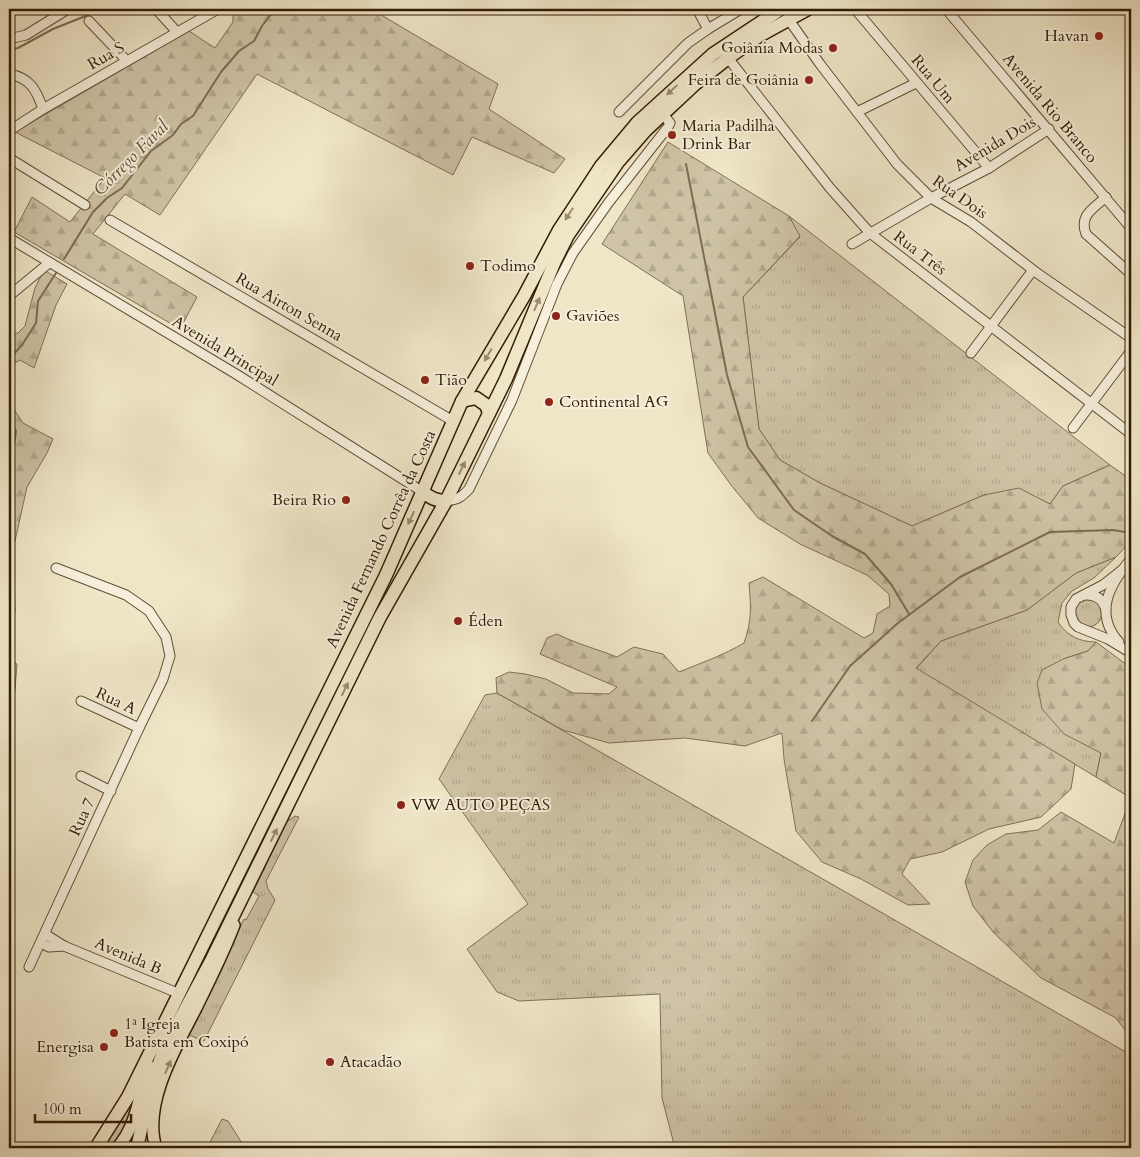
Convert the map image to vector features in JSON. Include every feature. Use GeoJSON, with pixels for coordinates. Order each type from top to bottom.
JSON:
{"type":"FeatureCollection","features":[{"type":"Feature","properties":{"kind":"highway","name":"Avenida Fernando Corrêa da Costa"},"geometry":{"type":"LineString","coordinates":[[179,1008],[180,994],[386,575],[462,401],[524,296],[558,230],[602,166],[637,123],[714,54],[782,9]]}},
{"type":"Feature","properties":{"kind":"highway","name":"Avenida Fernando Corrêa da Costa"},"geometry":{"type":"LineString","coordinates":[[96,1148],[126,1101],[179,1008],[212,959],[380,617],[446,501],[506,379],[528,343],[555,261],[568,235],[618,162],[663,114],[695,84],[728,58],[759,36],[808,9]]}},
{"type":"Feature","properties":{"kind":"highway"},"geometry":{"type":"LineString","coordinates":[[462,401],[476,398],[486,405],[489,413]]}},
{"type":"Feature","properties":{"kind":"highway"},"geometry":{"type":"LineString","coordinates":[[423,492],[431,498],[446,501]]}},
{"type":"Feature","properties":{"kind":"highway"},"geometry":{"type":"LineString","coordinates":[[137,1148],[156,1069],[179,1008]]}},
{"type":"Feature","properties":{"kind":"main road","name":"Avenida Fernando Corrêa da Costa"},"geometry":{"type":"LineString","coordinates":[[156,1148],[152,1134],[153,1118],[164,1076],[179,1041],[225,949],[252,878]]}},
{"type":"Feature","properties":{"kind":"main road"},"geometry":{"type":"LineString","coordinates":[[117,1148],[126,1137],[132,1125],[148,1066],[179,1008]]}},
{"type":"Feature","properties":{"kind":"street"},"geometry":{"type":"LineString","coordinates":[[9,39],[26,35],[68,9]]}},
{"type":"Feature","properties":{"kind":"street"},"geometry":{"type":"LineString","coordinates":[[156,9],[177,32]]}},
{"type":"Feature","properties":{"kind":"street","name":"Rua S"},"geometry":{"type":"LineString","coordinates":[[9,131],[43,109],[218,9]]}},
{"type":"Feature","properties":{"kind":"street"},"geometry":{"type":"LineString","coordinates":[[697,9],[708,29]]}},
{"type":"Feature","properties":{"kind":"street"},"geometry":{"type":"LineString","coordinates":[[619,112],[688,43],[741,9]]}},
{"type":"Feature","properties":{"kind":"street","name":"Rua Um"},"geometry":{"type":"LineString","coordinates":[[855,9],[989,168]]}},
{"type":"Feature","properties":{"kind":"street","name":"Avenida Rio Branco"},"geometry":{"type":"LineString","coordinates":[[946,9],[1131,228]]}},
{"type":"Feature","properties":{"kind":"street","name":"Rua Dois"},"geometry":{"type":"LineString","coordinates":[[789,20],[820,64],[897,164],[931,198],[971,222],[1034,270],[1131,338]]}},
{"type":"Feature","properties":{"kind":"street"},"geometry":{"type":"LineString","coordinates":[[89,21],[127,62]]}},
{"type":"Feature","properties":{"kind":"street","name":"Rua Três"},"geometry":{"type":"LineString","coordinates":[[728,58],[830,188],[870,233],[1131,434]]}},
{"type":"Feature","properties":{"kind":"street"},"geometry":{"type":"LineString","coordinates":[[9,74],[21,77],[37,91],[43,109]]}},
{"type":"Feature","properties":{"kind":"street"},"geometry":{"type":"LineString","coordinates":[[857,112],[916,83]]}},
{"type":"Feature","properties":{"kind":"street","name":"Avenida Dois"},"geometry":{"type":"LineString","coordinates":[[852,244],[931,198],[989,168],[1049,129]]}},
{"type":"Feature","properties":{"kind":"street"},"geometry":{"type":"LineString","coordinates":[[9,158],[85,204]]}},
{"type":"Feature","properties":{"kind":"street"},"geometry":{"type":"LineString","coordinates":[[1106,197],[1084,217],[1083,226],[1086,234],[1131,274]]}},
{"type":"Feature","properties":{"kind":"street","name":"Rua Airton Senna"},"geometry":{"type":"LineString","coordinates":[[110,220],[453,421]]}},
{"type":"Feature","properties":{"kind":"street","name":"Avenida Principal"},"geometry":{"type":"LineString","coordinates":[[9,238],[236,374],[423,492]]}},
{"type":"Feature","properties":{"kind":"street"},"geometry":{"type":"LineString","coordinates":[[9,296],[49,263]]}},
{"type":"Feature","properties":{"kind":"street"},"geometry":{"type":"LineString","coordinates":[[971,353],[1034,270]]}},
{"type":"Feature","properties":{"kind":"street"},"geometry":{"type":"LineString","coordinates":[[446,501],[455,500],[463,496],[469,489],[512,400],[528,343]]}},
{"type":"Feature","properties":{"kind":"street"},"geometry":{"type":"LineString","coordinates":[[1073,428],[1131,351]]}},
{"type":"Feature","properties":{"kind":"street"},"geometry":{"type":"LineString","coordinates":[[1087,630],[1093,630],[1100,625],[1106,612],[1110,589],[1131,559]]}},
{"type":"Feature","properties":{"kind":"street","name":"Rua 7"},"geometry":{"type":"LineString","coordinates":[[29,968],[163,679],[170,656],[166,636],[149,611],[126,595],[56,568]]}},
{"type":"Feature","properties":{"kind":"street"},"geometry":{"type":"LineString","coordinates":[[1122,570],[1103,585],[1079,597],[1071,607],[1070,615],[1078,627],[1108,639],[1129,651]]}},
{"type":"Feature","properties":{"kind":"street"},"geometry":{"type":"LineString","coordinates":[[1079,597],[1088,594],[1096,596],[1104,603],[1112,632],[1129,651]]}},
{"type":"Feature","properties":{"kind":"street","name":"Rua A"},"geometry":{"type":"LineString","coordinates":[[81,701],[139,728]]}},
{"type":"Feature","properties":{"kind":"street"},"geometry":{"type":"LineString","coordinates":[[81,776],[111,791]]}},
{"type":"Feature","properties":{"kind":"street","name":"Avenida B"},"geometry":{"type":"LineString","coordinates":[[43,938],[180,994]]}},
{"type":"Feature","properties":{"kind":"green space"},"geometry":{"type":"Polygon","coordinates":[[[233,9],[371,9],[498,84],[489,109],[565,159],[554,173],[472,137],[453,175],[257,74],[160,215],[125,194],[93,234],[197,297],[180,329],[14,232],[32,197],[70,222],[105,178],[15,132],[189,31],[215,48],[233,22],[233,9]]]}},
{"type":"Feature","properties":{"kind":"green space"},"geometry":{"type":"Polygon","coordinates":[[[668,142],[789,216],[800,236],[743,297],[759,429],[780,460],[820,483],[912,526],[984,495],[1019,488],[1050,504],[1063,486],[1110,465],[1131,480],[1131,541],[1116,557],[1076,573],[1027,610],[941,641],[916,668],[1075,764],[1071,789],[1041,817],[989,829],[942,852],[910,859],[902,874],[930,904],[908,905],[861,879],[822,862],[796,831],[784,759],[782,733],[745,746],[685,738],[609,743],[563,730],[497,693],[496,678],[509,672],[546,679],[573,693],[609,694],[617,687],[540,654],[547,638],[557,634],[617,657],[634,647],[663,654],[679,672],[720,655],[744,643],[750,613],[749,583],[763,577],[864,638],[873,633],[877,614],[890,606],[889,594],[867,575],[800,544],[758,518],[731,485],[708,453],[683,296],[602,244],[668,142]]]}},
{"type":"Feature","properties":{"kind":"green space"},"geometry":{"type":"Polygon","coordinates":[[[789,216],[1110,465],[1063,486],[1050,504],[1042,500],[984,495],[912,526],[820,483],[780,460],[759,429],[743,297],[800,237],[789,216]]]}},
{"type":"Feature","properties":{"kind":"green space"},"geometry":{"type":"Polygon","coordinates":[[[44,270],[67,284],[56,305],[34,368],[20,360],[9,367],[9,334],[18,333],[25,326],[35,288],[44,270]]]}},
{"type":"Feature","properties":{"kind":"green space"},"geometry":{"type":"Polygon","coordinates":[[[9,402],[23,423],[53,439],[27,487],[13,550],[15,611],[9,652],[9,402]]]}},
{"type":"Feature","properties":{"kind":"green space"},"geometry":{"type":"Polygon","coordinates":[[[1116,557],[1094,578],[1072,591],[1062,603],[1058,622],[1065,631],[1074,637],[1096,642],[1088,651],[1063,659],[1089,746],[1101,753],[1096,777],[916,669],[941,641],[1027,610],[1076,573],[1116,557]]]}},
{"type":"Feature","properties":{"kind":"green space"},"geometry":{"type":"Polygon","coordinates":[[[1088,599],[1098,603],[1102,613],[1098,623],[1088,627],[1078,623],[1074,613],[1078,603],[1088,599]]]}},
{"type":"Feature","properties":{"kind":"green space"},"geometry":{"type":"Polygon","coordinates":[[[1096,642],[1131,668],[1131,798],[1096,777],[1101,753],[1064,734],[1042,709],[1037,683],[1042,670],[1063,659],[1088,651],[1096,642]]]}},
{"type":"Feature","properties":{"kind":"green space"},"geometry":{"type":"Polygon","coordinates":[[[9,660],[17,664],[14,702],[9,720],[9,660]]]}},
{"type":"Feature","properties":{"kind":"green space"},"geometry":{"type":"Polygon","coordinates":[[[497,693],[1131,1055],[1131,1148],[675,1148],[662,1098],[660,994],[519,1001],[497,992],[467,949],[528,904],[439,779],[485,695],[497,693]]]}},
{"type":"Feature","properties":{"kind":"green space"},"geometry":{"type":"Polygon","coordinates":[[[1131,798],[1131,1038],[1116,1018],[1041,978],[993,932],[973,906],[965,882],[973,860],[987,845],[1006,834],[1038,830],[1061,812],[1114,843],[1131,798]]]}},
{"type":"Feature","properties":{"kind":"green space"},"geometry":{"type":"Polygon","coordinates":[[[295,816],[299,817],[266,881],[268,889],[275,900],[204,1041],[189,1035],[244,919],[246,920],[259,896],[253,892],[286,822],[295,816]]]}},
{"type":"Feature","properties":{"kind":"green space"},"geometry":{"type":"Polygon","coordinates":[[[137,1085],[125,1130],[112,1148],[98,1148],[137,1085]]]}},
{"type":"Feature","properties":{"kind":"green space"},"geometry":{"type":"Polygon","coordinates":[[[222,1119],[228,1121],[245,1148],[207,1148],[222,1119]]]}},
{"type":"Feature","properties":{"kind":"waterway"},"geometry":{"type":"LineString","coordinates":[[9,50],[18,48],[53,29],[103,9]]}},
{"type":"Feature","properties":{"kind":"waterway","name":"Córrego Faval"},"geometry":{"type":"LineString","coordinates":[[64,259],[93,212],[107,198],[122,188],[151,151],[173,135],[181,124],[193,116],[221,72],[239,51],[254,41],[262,26],[275,9]]}},
{"type":"Feature","properties":{"kind":"waterway"},"geometry":{"type":"LineString","coordinates":[[686,164],[727,375],[748,447],[794,510],[832,536],[865,554],[891,584],[909,614]]}},
{"type":"Feature","properties":{"kind":"waterway","name":"Córrego Faval"},"geometry":{"type":"LineString","coordinates":[[9,359],[22,345],[36,323],[38,301],[56,273]]}},
{"type":"Feature","properties":{"kind":"waterway","name":"Córrego Faval"},"geometry":{"type":"LineString","coordinates":[[9,423],[16,431],[12,458],[9,465]]}},
{"type":"Feature","properties":{"kind":"waterway"},"geometry":{"type":"LineString","coordinates":[[812,721],[850,666],[898,623],[960,577],[1050,532],[1113,530],[1131,533]]}},
{"type":"Feature","properties":{"kind":"place","name":"Havan"},"geometry":{"type":"Point","coordinates":[1099,36]}},
{"type":"Feature","properties":{"kind":"place","name":"Goiânia Modas"},"geometry":{"type":"Point","coordinates":[833,48]}},
{"type":"Feature","properties":{"kind":"place","name":"Feira de Goiânia"},"geometry":{"type":"Point","coordinates":[809,80]}},
{"type":"Feature","properties":{"kind":"place","name":"Maria Padilha Drink Bar"},"geometry":{"type":"Point","coordinates":[672,135]}},
{"type":"Feature","properties":{"kind":"place","name":"Todimo"},"geometry":{"type":"Point","coordinates":[470,266]}},
{"type":"Feature","properties":{"kind":"place","name":"Gaviões"},"geometry":{"type":"Point","coordinates":[556,316]}},
{"type":"Feature","properties":{"kind":"place","name":"Tião"},"geometry":{"type":"Point","coordinates":[425,380]}},
{"type":"Feature","properties":{"kind":"place","name":"Continental AG"},"geometry":{"type":"Point","coordinates":[549,402]}},
{"type":"Feature","properties":{"kind":"place","name":"Beira Rio"},"geometry":{"type":"Point","coordinates":[346,500]}},
{"type":"Feature","properties":{"kind":"place","name":"Éden"},"geometry":{"type":"Point","coordinates":[458,621]}},
{"type":"Feature","properties":{"kind":"place","name":"VW AUTO PEÇAS"},"geometry":{"type":"Point","coordinates":[401,805]}},
{"type":"Feature","properties":{"kind":"place","name":"1ª Igreja Batista em Coxipó"},"geometry":{"type":"Point","coordinates":[114,1033]}},
{"type":"Feature","properties":{"kind":"place","name":"Energisa"},"geometry":{"type":"Point","coordinates":[104,1047]}},
{"type":"Feature","properties":{"kind":"place","name":"Atacadão"},"geometry":{"type":"Point","coordinates":[330,1062]}}]}
